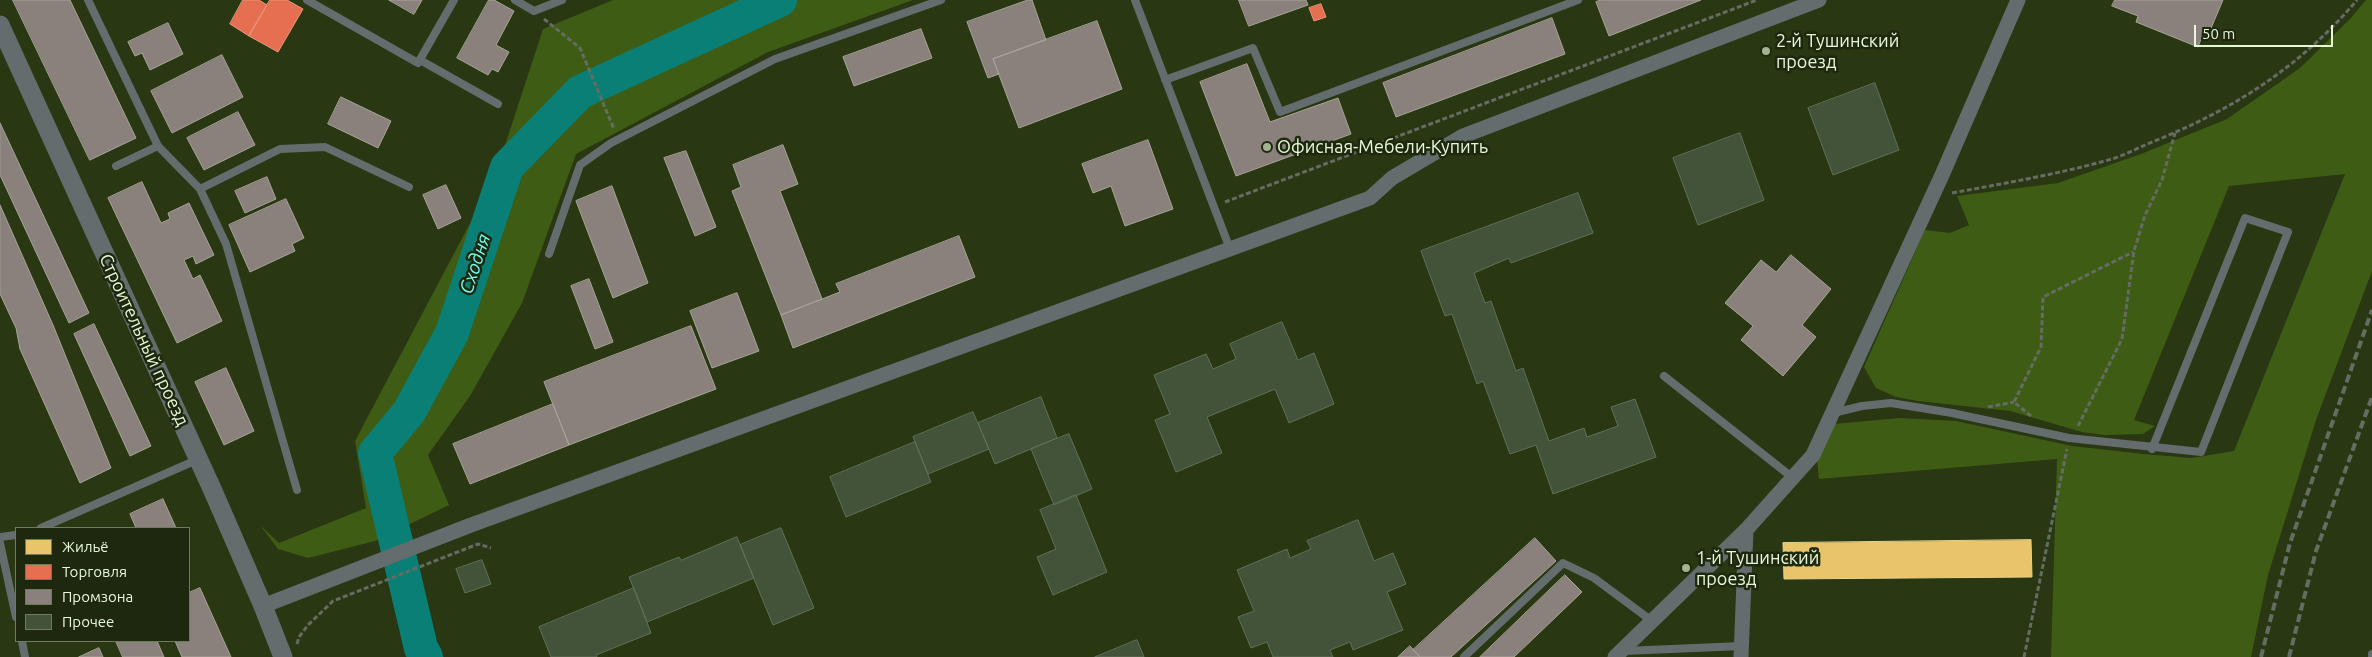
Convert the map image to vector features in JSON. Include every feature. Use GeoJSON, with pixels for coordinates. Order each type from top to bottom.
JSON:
{"type":"FeatureCollection","features":[{"type":"Feature","properties":{"kind":"street"},"geometry":{"type":"LineString","coordinates":[[263,606],[472,526],[1370,198],[1392,178],[1463,136],[1818,0]]}},
{"type":"Feature","properties":{"kind":"street"},"geometry":{"type":"LineString","coordinates":[[1618,654],[1746,530],[1813,455],[1932,197],[2018,0]]}},
{"type":"Feature","properties":{"kind":"street","name":"Строительный проезд"},"geometry":{"type":"LineString","coordinates":[[0,25],[199,459],[263,606],[289,655]]}},
{"type":"Feature","properties":{"kind":"street"},"geometry":{"type":"LineString","coordinates":[[1742,651],[1746,530]]}},
{"type":"Feature","properties":{"kind":"lane"},"geometry":{"type":"LineString","coordinates":[[88,0],[158,146],[200,189],[226,244],[297,490]]}},
{"type":"Feature","properties":{"kind":"lane"},"geometry":{"type":"LineString","coordinates":[[307,0],[418,63],[454,0]]}},
{"type":"Feature","properties":{"kind":"lane"},"geometry":{"type":"LineString","coordinates":[[515,0],[534,11],[562,0]]}},
{"type":"Feature","properties":{"kind":"lane"},"geometry":{"type":"LineString","coordinates":[[549,254],[580,164],[611,143],[775,60],[941,0]]}},
{"type":"Feature","properties":{"kind":"lane"},"geometry":{"type":"LineString","coordinates":[[1134,0],[1230,249]]}},
{"type":"Feature","properties":{"kind":"lane"},"geometry":{"type":"LineString","coordinates":[[1165,80],[1253,48],[1280,112],[1578,0]]}},
{"type":"Feature","properties":{"kind":"lane"},"geometry":{"type":"LineString","coordinates":[[420,60],[498,104]]}},
{"type":"Feature","properties":{"kind":"lane"},"geometry":{"type":"LineString","coordinates":[[116,166],[158,146]]}},
{"type":"Feature","properties":{"kind":"lane"},"geometry":{"type":"LineString","coordinates":[[200,189],[280,149],[326,147],[409,187]]}},
{"type":"Feature","properties":{"kind":"lane"},"geometry":{"type":"LineString","coordinates":[[1833,413],[1862,406],[1891,403],[1952,413],[2069,438],[2152,449],[2201,452],[2288,232],[2245,218],[2152,449]]}},
{"type":"Feature","properties":{"kind":"lane"},"geometry":{"type":"LineString","coordinates":[[1664,376],[1793,478]]}},
{"type":"Feature","properties":{"kind":"lane"},"geometry":{"type":"LineString","coordinates":[[44,527],[199,459]]}},
{"type":"Feature","properties":{"kind":"lane"},"geometry":{"type":"LineString","coordinates":[[0,537],[15,536]]}},
{"type":"Feature","properties":{"kind":"lane"},"geometry":{"type":"LineString","coordinates":[[0,543],[15,612]]}},
{"type":"Feature","properties":{"kind":"lane"},"geometry":{"type":"LineString","coordinates":[[1464,657],[1563,563],[1594,578],[1652,621]]}},
{"type":"Feature","properties":{"kind":"lane"},"geometry":{"type":"LineString","coordinates":[[22,642],[25,657]]}},
{"type":"Feature","properties":{"kind":"lane"},"geometry":{"type":"LineString","coordinates":[[1618,654],[1742,651]]}},
{"type":"Feature","properties":{"kind":"path"},"geometry":{"type":"LineString","coordinates":[[1214,206],[1757,0]]}},
{"type":"Feature","properties":{"kind":"path"},"geometry":{"type":"LineString","coordinates":[[1932,197],[2039,177],[2114,158],[2174,133],[2227,107],[2282,73],[2313,46],[2357,0]]}},
{"type":"Feature","properties":{"kind":"path"},"geometry":{"type":"LineString","coordinates":[[561,31],[580,48],[611,122]]}},
{"type":"Feature","properties":{"kind":"path"},"geometry":{"type":"LineString","coordinates":[[2024,657],[2069,438],[2081,422],[2122,339],[2134,252],[2145,215],[2162,180],[2174,133]]}},
{"type":"Feature","properties":{"kind":"path"},"geometry":{"type":"LineString","coordinates":[[2033,417],[2014,402],[2041,347],[2043,297],[2134,252]]}},
{"type":"Feature","properties":{"kind":"path"},"geometry":{"type":"LineString","coordinates":[[289,655],[299,637],[333,601],[478,544],[490,548]]}},
{"type":"Feature","properties":{"kind":"green space"},"geometry":{"type":"Polygon","coordinates":[[[613,0],[913,0],[768,52],[576,154],[522,303],[470,396],[428,455],[449,505],[375,541],[308,558],[278,549],[260,525],[279,543],[366,508],[355,441],[495,176],[543,29],[613,0]]]}},
{"type":"Feature","properties":{"kind":"green space"},"geometry":{"type":"Polygon","coordinates":[[[2366,0],[2372,0],[2372,271],[2316,420],[2268,575],[2251,657],[2051,657],[2057,459],[1819,479],[1817,459],[1834,424],[1900,418],[1956,421],[2072,446],[2144,454],[2191,458],[2234,451],[2345,174],[2229,186],[2134,420],[2155,426],[2143,434],[2104,435],[2082,432],[2010,411],[1918,401],[1896,397],[1876,388],[1864,367],[1925,230],[1950,233],[1969,225],[1957,196],[2058,183],[2141,154],[2227,119],[2300,68],[2351,18],[2366,0]]]}},
{"type":"Feature","properties":{"kind":"building: Жильё"},"geometry":{"type":"Polygon","coordinates":[[[2031,540],[2032,577],[1784,579],[1783,543],[2031,540]]]}},
{"type":"Feature","properties":{"kind":"building: Торговля"},"geometry":{"type":"Polygon","coordinates":[[[243,0],[259,0],[267,5],[249,36],[230,24],[243,0]]]}},
{"type":"Feature","properties":{"kind":"building: Торговля"},"geometry":{"type":"Polygon","coordinates":[[[270,0],[287,0],[303,9],[278,52],[249,36],[270,0]]]}},
{"type":"Feature","properties":{"kind":"building: Торговля"},"geometry":{"type":"Polygon","coordinates":[[[1321,4],[1326,17],[1314,21],[1309,8],[1321,4]]]}},
{"type":"Feature","properties":{"kind":"building: Промзона"},"geometry":{"type":"Polygon","coordinates":[[[13,0],[70,0],[136,138],[90,160],[13,0]]]}},
{"type":"Feature","properties":{"kind":"building: Промзона"},"geometry":{"type":"Polygon","coordinates":[[[389,0],[422,0],[414,14],[389,0]]]}},
{"type":"Feature","properties":{"kind":"building: Промзона"},"geometry":{"type":"Polygon","coordinates":[[[489,0],[494,0],[514,11],[496,45],[509,52],[498,72],[492,69],[488,75],[457,58],[489,0]]]}},
{"type":"Feature","properties":{"kind":"building: Промзона"},"geometry":{"type":"Polygon","coordinates":[[[1032,0],[1046,40],[993,59],[999,74],[988,78],[967,22],[1032,0]]]}},
{"type":"Feature","properties":{"kind":"building: Промзона"},"geometry":{"type":"Polygon","coordinates":[[[1239,0],[1306,0],[1308,5],[1249,26],[1239,0]]]}},
{"type":"Feature","properties":{"kind":"building: Промзона"},"geometry":{"type":"Polygon","coordinates":[[[1601,0],[1701,0],[1609,36],[1596,2],[1601,0]]]}},
{"type":"Feature","properties":{"kind":"building: Промзона"},"geometry":{"type":"Polygon","coordinates":[[[2115,0],[2223,0],[2209,33],[2204,31],[2198,47],[2136,22],[2138,16],[2112,6],[2115,0]]]}},
{"type":"Feature","properties":{"kind":"building: Промзона"},"geometry":{"type":"Polygon","coordinates":[[[1552,18],[1565,54],[1396,117],[1383,83],[1552,18]]]}},
{"type":"Feature","properties":{"kind":"building: Промзона"},"geometry":{"type":"Polygon","coordinates":[[[1097,21],[1122,89],[1019,128],[993,59],[1097,21]]]}},
{"type":"Feature","properties":{"kind":"building: Промзона"},"geometry":{"type":"Polygon","coordinates":[[[168,23],[183,54],[150,70],[142,53],[135,56],[128,42],[168,23]]]}},
{"type":"Feature","properties":{"kind":"building: Промзона"},"geometry":{"type":"Polygon","coordinates":[[[921,29],[932,58],[854,86],[843,57],[921,29]]]}},
{"type":"Feature","properties":{"kind":"building: Промзона"},"geometry":{"type":"Polygon","coordinates":[[[222,55],[243,97],[172,133],[151,91],[222,55]]]}},
{"type":"Feature","properties":{"kind":"building: Промзона"},"geometry":{"type":"Polygon","coordinates":[[[1247,64],[1270,122],[1338,98],[1351,134],[1236,176],[1200,82],[1247,64]]]}},
{"type":"Feature","properties":{"kind":"building: Промзона"},"geometry":{"type":"Polygon","coordinates":[[[341,97],[391,121],[378,148],[328,124],[341,97]]]}},
{"type":"Feature","properties":{"kind":"building: Промзона"},"geometry":{"type":"Polygon","coordinates":[[[238,112],[255,145],[204,170],[187,138],[238,112]]]}},
{"type":"Feature","properties":{"kind":"building: Промзона"},"geometry":{"type":"Polygon","coordinates":[[[0,123],[89,313],[69,323],[0,175],[0,123]]]}},
{"type":"Feature","properties":{"kind":"building: Промзона"},"geometry":{"type":"Polygon","coordinates":[[[1148,140],[1173,209],[1125,226],[1111,186],[1093,193],[1082,164],[1148,140]]]}},
{"type":"Feature","properties":{"kind":"building: Промзона"},"geometry":{"type":"Polygon","coordinates":[[[783,145],[798,184],[780,191],[822,299],[781,315],[732,191],[741,187],[733,165],[783,145]]]}},
{"type":"Feature","properties":{"kind":"building: Промзона"},"geometry":{"type":"Polygon","coordinates":[[[686,151],[716,227],[695,236],[664,158],[686,151]]]}},
{"type":"Feature","properties":{"kind":"building: Промзона"},"geometry":{"type":"Polygon","coordinates":[[[267,177],[276,199],[245,213],[235,191],[267,177]]]}},
{"type":"Feature","properties":{"kind":"building: Промзона"},"geometry":{"type":"Polygon","coordinates":[[[142,182],[161,223],[170,219],[168,213],[189,203],[214,255],[196,264],[193,256],[184,260],[193,279],[200,275],[222,321],[177,343],[108,198],[142,182]]]}},
{"type":"Feature","properties":{"kind":"building: Промзона"},"geometry":{"type":"Polygon","coordinates":[[[446,185],[461,218],[438,229],[423,195],[446,185]]]}},
{"type":"Feature","properties":{"kind":"building: Промзона"},"geometry":{"type":"Polygon","coordinates":[[[612,186],[648,283],[613,298],[576,201],[612,186]]]}},
{"type":"Feature","properties":{"kind":"building: Промзона"},"geometry":{"type":"Polygon","coordinates":[[[286,199],[304,238],[292,244],[295,251],[250,272],[229,225],[286,199]]]}},
{"type":"Feature","properties":{"kind":"building: Промзона"},"geometry":{"type":"Polygon","coordinates":[[[0,205],[53,325],[111,468],[80,483],[20,349],[16,328],[0,294],[0,205]]]}},
{"type":"Feature","properties":{"kind":"building: Промзона"},"geometry":{"type":"Polygon","coordinates":[[[959,236],[975,277],[793,348],[781,315],[840,292],[836,284],[959,236]]]}},
{"type":"Feature","properties":{"kind":"building: Промзона"},"geometry":{"type":"Polygon","coordinates":[[[1791,255],[1831,289],[1802,325],[1816,337],[1783,376],[1741,340],[1753,326],[1725,303],[1761,260],[1776,272],[1791,255]]]}},
{"type":"Feature","properties":{"kind":"building: Промзона"},"geometry":{"type":"Polygon","coordinates":[[[589,279],[613,342],[595,349],[571,286],[589,279]]]}},
{"type":"Feature","properties":{"kind":"building: Промзона"},"geometry":{"type":"Polygon","coordinates":[[[737,293],[759,351],[712,368],[690,311],[737,293]]]}},
{"type":"Feature","properties":{"kind":"building: Промзона"},"geometry":{"type":"Polygon","coordinates":[[[94,324],[151,446],[130,456],[74,334],[94,324]]]}},
{"type":"Feature","properties":{"kind":"building: Промзона"},"geometry":{"type":"Polygon","coordinates":[[[691,326],[716,389],[569,445],[544,382],[691,326]]]}},
{"type":"Feature","properties":{"kind":"building: Промзона"},"geometry":{"type":"Polygon","coordinates":[[[226,368],[254,431],[224,445],[195,382],[226,368]]]}},
{"type":"Feature","properties":{"kind":"building: Промзона"},"geometry":{"type":"Polygon","coordinates":[[[553,404],[569,445],[470,484],[453,444],[553,404]]]}},
{"type":"Feature","properties":{"kind":"building: Промзона"},"geometry":{"type":"Polygon","coordinates":[[[163,499],[176,527],[136,527],[130,514],[163,499]]]}},
{"type":"Feature","properties":{"kind":"building: Промзона"},"geometry":{"type":"Polygon","coordinates":[[[1535,538],[1556,561],[1451,657],[1420,657],[1413,650],[1535,538]]]}},
{"type":"Feature","properties":{"kind":"building: Промзона"},"geometry":{"type":"Polygon","coordinates":[[[1565,575],[1582,592],[1514,657],[1480,657],[1565,575]]]}},
{"type":"Feature","properties":{"kind":"building: Промзона"},"geometry":{"type":"Polygon","coordinates":[[[200,588],[231,657],[182,657],[175,642],[190,642],[190,593],[200,588]]]}},
{"type":"Feature","properties":{"kind":"building: Промзона"},"geometry":{"type":"Polygon","coordinates":[[[116,642],[157,642],[164,657],[123,657],[116,642]]]}},
{"type":"Feature","properties":{"kind":"building: Промзона"},"geometry":{"type":"Polygon","coordinates":[[[1410,646],[1420,657],[1398,657],[1410,646]]]}},
{"type":"Feature","properties":{"kind":"building: Промзона"},"geometry":{"type":"Polygon","coordinates":[[[99,648],[103,657],[79,657],[99,648]]]}},
{"type":"Feature","properties":{"kind":"building: Прочее"},"geometry":{"type":"Polygon","coordinates":[[[1875,83],[1899,150],[1833,175],[1808,108],[1875,83]]]}},
{"type":"Feature","properties":{"kind":"building: Прочее"},"geometry":{"type":"Polygon","coordinates":[[[1740,133],[1764,200],[1698,225],[1673,158],[1740,133]]]}},
{"type":"Feature","properties":{"kind":"building: Прочее"},"geometry":{"type":"Polygon","coordinates":[[[1578,193],[1593,233],[1511,263],[1509,258],[1474,273],[1485,303],[1491,301],[1516,371],[1523,368],[1549,441],[1584,428],[1587,437],[1618,426],[1611,407],[1635,399],[1656,457],[1553,494],[1536,445],[1510,454],[1483,381],[1477,384],[1452,314],[1445,316],[1421,251],[1578,193]]]}},
{"type":"Feature","properties":{"kind":"building: Прочее"},"geometry":{"type":"Polygon","coordinates":[[[1282,322],[1298,360],[1314,353],[1334,404],[1289,423],[1275,389],[1207,417],[1222,453],[1176,472],[1155,420],[1170,414],[1154,375],[1206,354],[1213,369],[1236,359],[1230,344],[1282,322]]]}},
{"type":"Feature","properties":{"kind":"building: Прочее"},"geometry":{"type":"Polygon","coordinates":[[[1041,397],[1057,438],[995,464],[978,423],[1041,397]]]}},
{"type":"Feature","properties":{"kind":"building: Прочее"},"geometry":{"type":"Polygon","coordinates":[[[973,412],[989,449],[928,474],[913,437],[973,412]]]}},
{"type":"Feature","properties":{"kind":"building: Прочее"},"geometry":{"type":"Polygon","coordinates":[[[1069,434],[1092,489],[1054,505],[1031,449],[1069,434]]]}},
{"type":"Feature","properties":{"kind":"building: Прочее"},"geometry":{"type":"Polygon","coordinates":[[[915,442],[931,482],[846,517],[830,477],[915,442]]]}},
{"type":"Feature","properties":{"kind":"building: Прочее"},"geometry":{"type":"Polygon","coordinates":[[[1076,495],[1107,572],[1053,595],[1037,557],[1056,549],[1040,510],[1076,495]]]}},
{"type":"Feature","properties":{"kind":"building: Прочее"},"geometry":{"type":"Polygon","coordinates":[[[1358,520],[1374,561],[1393,553],[1406,584],[1387,592],[1403,630],[1353,650],[1350,642],[1330,650],[1333,657],[1273,657],[1267,642],[1251,648],[1238,617],[1254,611],[1237,570],[1287,549],[1290,558],[1311,549],[1307,541],[1358,520]]]}},
{"type":"Feature","properties":{"kind":"building: Прочее"},"geometry":{"type":"Polygon","coordinates":[[[781,528],[814,608],[773,625],[740,545],[781,528]]]}},
{"type":"Feature","properties":{"kind":"building: Прочее"},"geometry":{"type":"Polygon","coordinates":[[[737,537],[754,578],[647,622],[629,577],[679,557],[681,560],[737,537]]]}},
{"type":"Feature","properties":{"kind":"building: Прочее"},"geometry":{"type":"Polygon","coordinates":[[[482,560],[491,584],[465,593],[456,569],[482,560]]]}},
{"type":"Feature","properties":{"kind":"building: Прочее"},"geometry":{"type":"Polygon","coordinates":[[[634,588],[651,633],[596,655],[597,657],[551,657],[539,627],[634,588]]]}},
{"type":"Feature","properties":{"kind":"building: Прочее"},"geometry":{"type":"Polygon","coordinates":[[[1137,640],[1144,657],[1095,657],[1137,640]]]}},
{"type":"Feature","properties":{"kind":"waterway","name":"Сходня"},"geometry":{"type":"LineString","coordinates":[[426,657],[421,648],[375,453],[409,412],[452,333],[507,167],[580,92],[780,0]]}},
{"type":"Feature","properties":{"kind":"railway"},"geometry":{"type":"LineString","coordinates":[[2261,657],[2290,543],[2372,310]]}},
{"type":"Feature","properties":{"kind":"railway"},"geometry":{"type":"LineString","coordinates":[[2289,657],[2316,551],[2372,397]]}},
{"type":"Feature","properties":{"kind":"place","name":"2-й Тушинский проезд"},"geometry":{"type":"Point","coordinates":[1766,51]}},
{"type":"Feature","properties":{"kind":"place","name":"Офисная-Мебели-Купить"},"geometry":{"type":"Point","coordinates":[1267,147]}},
{"type":"Feature","properties":{"kind":"place","name":"1-й Тушинский проезд"},"geometry":{"type":"Point","coordinates":[1686,568]}}]}
